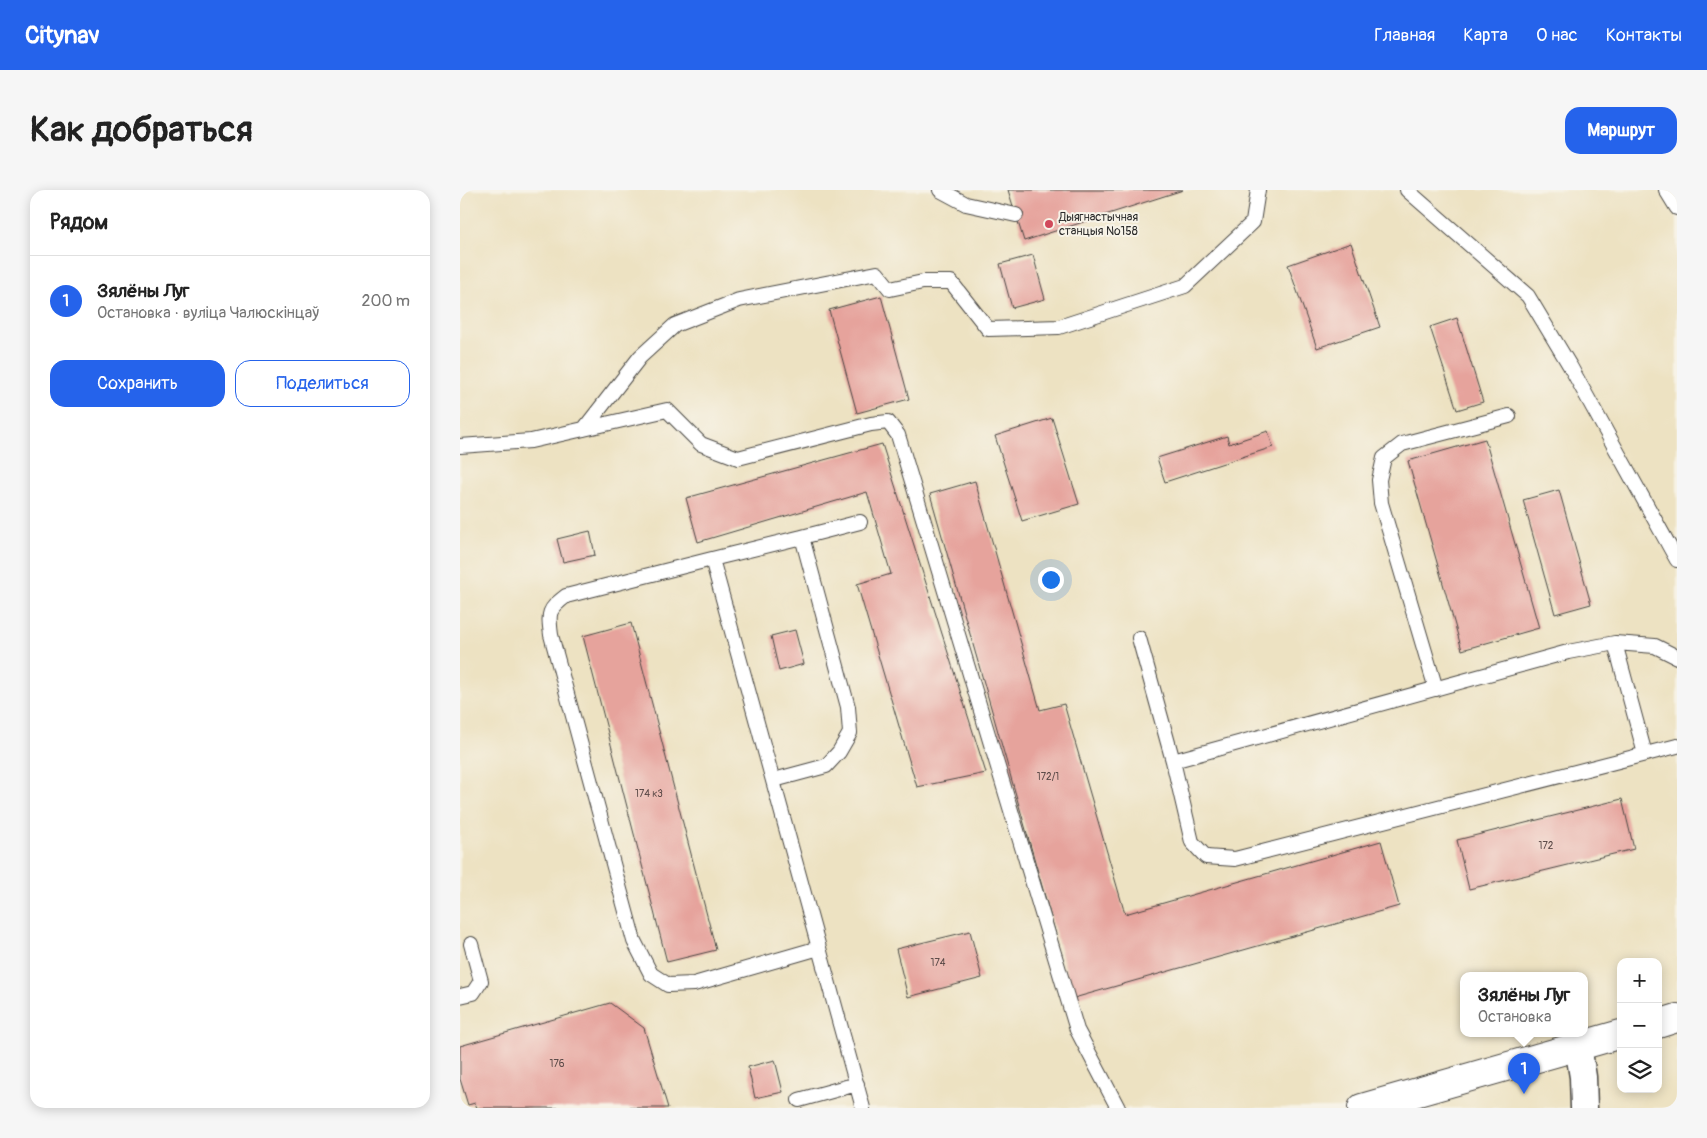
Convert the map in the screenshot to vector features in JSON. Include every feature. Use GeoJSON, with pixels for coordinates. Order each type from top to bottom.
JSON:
{"type":"FeatureCollection","features":[{"type":"Feature","properties":{"kind":"main road"},"geometry":{"type":"LineString","coordinates":[[1662,1023],[1677,1018]]}},
{"type":"Feature","properties":{"kind":"main road"},"geometry":{"type":"LineString","coordinates":[[1362,1108],[1617,1035]]}},
{"type":"Feature","properties":{"kind":"street"},"geometry":{"type":"LineString","coordinates":[[1578,1046],[1584,1077],[1584,1108]]}},
{"type":"Feature","properties":{"kind":"lane"},"geometry":{"type":"LineString","coordinates":[[940,190],[966,204],[1016,214]]}},
{"type":"Feature","properties":{"kind":"lane"},"geometry":{"type":"LineString","coordinates":[[584,429],[640,357],[675,325],[739,300],[877,273],[890,289],[923,282],[950,282],[988,329],[1059,327],[1185,286],[1253,222],[1258,190]]}},
{"type":"Feature","properties":{"kind":"lane"},"geometry":{"type":"LineString","coordinates":[[1408,190],[1528,296],[1570,366],[1677,560]]}},
{"type":"Feature","properties":{"kind":"lane"},"geometry":{"type":"LineString","coordinates":[[1666,190],[1677,208]]}},
{"type":"Feature","properties":{"kind":"lane"},"geometry":{"type":"LineString","coordinates":[[460,446],[531,441],[667,410],[701,444],[738,458],[871,424],[888,422],[898,435],[1077,1030],[1118,1108]]}},
{"type":"Feature","properties":{"kind":"lane"},"geometry":{"type":"LineString","coordinates":[[1436,689],[1381,502],[1379,480],[1384,458],[1402,444],[1509,416]]}},
{"type":"Feature","properties":{"kind":"lane"},"geometry":{"type":"LineString","coordinates":[[819,948],[694,984],[668,985],[651,974],[634,941],[628,922],[548,618],[553,606],[566,596],[860,522]]}},
{"type":"Feature","properties":{"kind":"lane"},"geometry":{"type":"LineString","coordinates":[[774,780],[826,766],[839,752],[850,733],[848,707],[802,537]]}},
{"type":"Feature","properties":{"kind":"lane"},"geometry":{"type":"LineString","coordinates":[[712,559],[864,1108]]}},
{"type":"Feature","properties":{"kind":"lane"},"geometry":{"type":"LineString","coordinates":[[1139,638],[1173,761],[1192,842],[1206,857],[1234,859],[1677,746]]}},
{"type":"Feature","properties":{"kind":"lane"},"geometry":{"type":"LineString","coordinates":[[1614,643],[1645,754]]}},
{"type":"Feature","properties":{"kind":"lane"},"geometry":{"type":"LineString","coordinates":[[1173,761],[1568,652],[1614,643],[1655,646],[1677,658]]}},
{"type":"Feature","properties":{"kind":"lane"},"geometry":{"type":"LineString","coordinates":[[460,996],[473,993],[481,981],[471,944]]}},
{"type":"Feature","properties":{"kind":"lane"},"geometry":{"type":"LineString","coordinates":[[799,1100],[856,1084]]}},
{"type":"Feature","properties":{"kind":"building","name":"Дыягнастычная станцыя №158"},"geometry":{"type":"Polygon","coordinates":[[[1008,190],[1183,190],[1024,241],[1008,190]]]}},
{"type":"Feature","properties":{"kind":"building"},"geometry":{"type":"Polygon","coordinates":[[[1351,243],[1380,327],[1317,348],[1288,265],[1351,243]]]}},
{"type":"Feature","properties":{"kind":"building"},"geometry":{"type":"Polygon","coordinates":[[[1033,255],[1045,299],[1012,308],[1000,264],[1033,255]]]}},
{"type":"Feature","properties":{"kind":"building"},"geometry":{"type":"Polygon","coordinates":[[[881,296],[909,399],[857,413],[829,310],[881,296]]]}},
{"type":"Feature","properties":{"kind":"building"},"geometry":{"type":"Polygon","coordinates":[[[1457,318],[1483,402],[1457,410],[1430,327],[1457,318]]]}},
{"type":"Feature","properties":{"kind":"building"},"geometry":{"type":"Polygon","coordinates":[[[1052,418],[1079,504],[1022,521],[995,436],[1052,418]]]}},
{"type":"Feature","properties":{"kind":"building"},"geometry":{"type":"Polygon","coordinates":[[[1268,431],[1273,447],[1165,482],[1157,458],[1227,436],[1229,444],[1268,431]]]}},
{"type":"Feature","properties":{"kind":"building"},"geometry":{"type":"Polygon","coordinates":[[[1485,439],[1539,628],[1462,650],[1408,461],[1485,439]]]}},
{"type":"Feature","properties":{"kind":"building"},"geometry":{"type":"Polygon","coordinates":[[[882,444],[986,773],[917,787],[857,584],[891,574],[867,492],[698,542],[686,498],[882,444]]]}},
{"type":"Feature","properties":{"kind":"building"},"geometry":{"type":"Polygon","coordinates":[[[975,481],[1040,710],[1064,704],[1125,914],[1381,841],[1399,906],[1074,998],[930,494],[975,481]]]}},
{"type":"Feature","properties":{"kind":"building"},"geometry":{"type":"Polygon","coordinates":[[[1559,490],[1591,604],[1555,614],[1523,500],[1559,490]]]}},
{"type":"Feature","properties":{"kind":"building"},"geometry":{"type":"Polygon","coordinates":[[[590,531],[595,555],[563,562],[557,539],[590,531]]]}},
{"type":"Feature","properties":{"kind":"building"},"geometry":{"type":"Polygon","coordinates":[[[631,623],[716,950],[667,962],[583,636],[631,623]]]}},
{"type":"Feature","properties":{"kind":"building"},"geometry":{"type":"Polygon","coordinates":[[[795,630],[804,664],[779,671],[771,636],[795,630]]]}},
{"type":"Feature","properties":{"kind":"building"},"geometry":{"type":"Polygon","coordinates":[[[1622,799],[1634,849],[1469,889],[1457,840],[1622,799]]]}},
{"type":"Feature","properties":{"kind":"building"},"geometry":{"type":"Polygon","coordinates":[[[970,931],[982,978],[908,997],[896,949],[970,931]]]}},
{"type":"Feature","properties":{"kind":"building"},"geometry":{"type":"Polygon","coordinates":[[[610,1003],[644,1028],[668,1108],[477,1108],[475,1103],[468,1105],[460,1079],[460,1046],[610,1003]]]}},
{"type":"Feature","properties":{"kind":"building"},"geometry":{"type":"Polygon","coordinates":[[[775,1060],[783,1092],[755,1098],[748,1067],[775,1060]]]}},
{"type":"Feature","properties":{"kind":"place","name":"Дыягнастычная станцыя №158"},"geometry":{"type":"Point","coordinates":[1049,224]}},
{"type":"Feature","properties":{"kind":"place","name":"Зялёны Луг"},"geometry":{"type":"Point","coordinates":[1524,1094]}}]}
